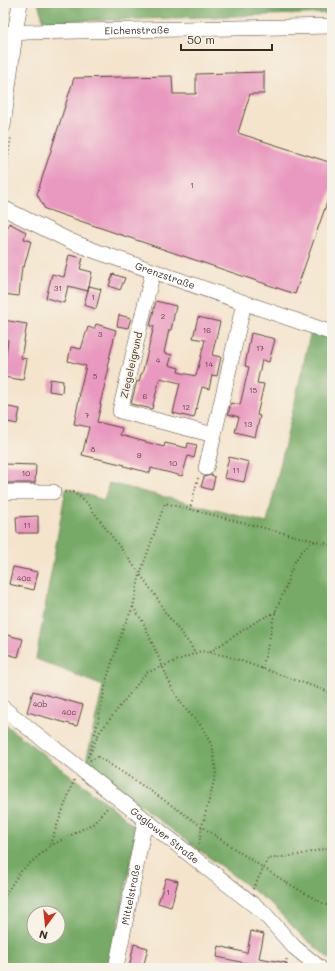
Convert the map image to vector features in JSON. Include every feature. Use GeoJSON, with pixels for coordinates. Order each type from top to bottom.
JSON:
{"type":"FeatureCollection","features":[{"type":"Feature","properties":{"kind":"street"},"geometry":{"type":"LineString","coordinates":[[3,126],[9,33],[20,3]]}},
{"type":"Feature","properties":{"kind":"street","name":"Eichenstraße"},"geometry":{"type":"LineString","coordinates":[[9,33],[332,26]]}},
{"type":"Feature","properties":{"kind":"street","name":"Grenzstraße"},"geometry":{"type":"LineString","coordinates":[[3,208],[70,241],[98,252],[332,333]]}},
{"type":"Feature","properties":{"kind":"street","name":"Ziegeleigrund"},"geometry":{"type":"LineString","coordinates":[[153,272],[120,411],[214,435]]}},
{"type":"Feature","properties":{"kind":"street"},"geometry":{"type":"LineString","coordinates":[[206,468],[244,303]]}},
{"type":"Feature","properties":{"kind":"street"},"geometry":{"type":"LineString","coordinates":[[3,492],[53,492]]}},
{"type":"Feature","properties":{"kind":"street","name":"Gaglower Straße"},"geometry":{"type":"LineString","coordinates":[[3,708],[262,912],[294,947],[320,968]]}},
{"type":"Feature","properties":{"kind":"street","name":"Mittelstraße"},"geometry":{"type":"LineString","coordinates":[[116,968],[146,821]]}},
{"type":"Feature","properties":{"kind":"path"},"geometry":{"type":"LineString","coordinates":[[190,510],[199,474],[206,468]]}},
{"type":"Feature","properties":{"kind":"path"},"geometry":{"type":"LineString","coordinates":[[53,492],[74,492],[87,503],[140,574],[195,653]]}},
{"type":"Feature","properties":{"kind":"path"},"geometry":{"type":"LineString","coordinates":[[86,762],[96,730],[107,678],[124,626],[133,607],[140,574],[165,503],[332,545]]}},
{"type":"Feature","properties":{"kind":"path"},"geometry":{"type":"LineString","coordinates":[[262,669],[276,612],[289,572],[303,549],[314,541]]}},
{"type":"Feature","properties":{"kind":"path"},"geometry":{"type":"LineString","coordinates":[[133,607],[143,622],[175,694],[183,706],[202,727],[213,748],[216,774],[202,826],[199,847]]}},
{"type":"Feature","properties":{"kind":"path"},"geometry":{"type":"LineString","coordinates":[[209,652],[257,621],[276,612]]}},
{"type":"Feature","properties":{"kind":"path"},"geometry":{"type":"LineString","coordinates":[[86,762],[99,733],[146,672],[201,651],[228,656],[332,693]]}},
{"type":"Feature","properties":{"kind":"path"},"geometry":{"type":"LineString","coordinates":[[86,762],[98,757],[123,772],[301,892],[332,908]]}},
{"type":"Feature","properties":{"kind":"path"},"geometry":{"type":"LineString","coordinates":[[48,847],[74,778]]}},
{"type":"Feature","properties":{"kind":"path"},"geometry":{"type":"LineString","coordinates":[[3,898],[20,872],[48,847],[94,824],[109,805]]}},
{"type":"Feature","properties":{"kind":"path"},"geometry":{"type":"LineString","coordinates":[[252,889],[268,859],[298,855],[332,847]]}},
{"type":"Feature","properties":{"kind":"path"},"geometry":{"type":"LineString","coordinates":[[285,968],[288,955]]}},
{"type":"Feature","properties":{"kind":"green space"},"geometry":{"type":"Polygon","coordinates":[[[38,3],[332,3],[332,13],[44,22],[38,3]]]}},
{"type":"Feature","properties":{"kind":"green space"},"geometry":{"type":"Polygon","coordinates":[[[311,331],[332,338],[332,961],[301,935],[270,903],[150,813],[86,762],[103,686],[36,659],[66,488],[104,500],[109,483],[267,523],[311,331]]]}},
{"type":"Feature","properties":{"kind":"green space"},"geometry":{"type":"Polygon","coordinates":[[[3,723],[109,805],[137,829],[110,968],[3,968],[3,723]]]}},
{"type":"Feature","properties":{"kind":"building"},"geometry":{"type":"Polygon","coordinates":[[[264,72],[264,94],[250,94],[238,133],[332,163],[332,188],[295,294],[45,209],[37,194],[74,78],[172,76],[173,94],[196,94],[196,74],[264,72]]]}},
{"type":"Feature","properties":{"kind":"building"},"geometry":{"type":"Polygon","coordinates":[[[9,223],[26,232],[24,239],[31,241],[24,267],[22,266],[19,296],[3,294],[3,245],[9,223]]]}},
{"type":"Feature","properties":{"kind":"building"},"geometry":{"type":"Polygon","coordinates":[[[69,255],[83,258],[80,269],[92,272],[88,291],[68,286],[64,303],[46,298],[52,274],[64,277],[69,255]]]}},
{"type":"Feature","properties":{"kind":"building"},"geometry":{"type":"Polygon","coordinates":[[[113,274],[125,278],[120,290],[109,286],[113,274]]]}},
{"type":"Feature","properties":{"kind":"building"},"geometry":{"type":"Polygon","coordinates":[[[89,286],[101,289],[96,309],[84,305],[89,286]]]}},
{"type":"Feature","properties":{"kind":"building"},"geometry":{"type":"Polygon","coordinates":[[[156,301],[176,306],[164,353],[172,355],[169,365],[179,368],[178,372],[196,376],[205,340],[193,338],[198,317],[220,322],[212,355],[221,357],[217,376],[212,375],[209,389],[202,387],[194,418],[173,413],[180,383],[160,378],[152,409],[131,404],[137,381],[139,382],[142,374],[154,326],[150,326],[156,301]]]}},
{"type":"Feature","properties":{"kind":"building"},"geometry":{"type":"Polygon","coordinates":[[[119,315],[131,318],[128,328],[117,326],[119,315]]]}},
{"type":"Feature","properties":{"kind":"building"},"geometry":{"type":"Polygon","coordinates":[[[3,320],[27,324],[21,358],[27,359],[23,380],[3,377],[8,340],[6,340],[7,334],[3,333],[3,320]]]}},
{"type":"Feature","properties":{"kind":"building"},"geometry":{"type":"Polygon","coordinates":[[[96,324],[116,330],[107,367],[109,368],[97,422],[122,428],[120,435],[164,447],[165,443],[187,448],[188,443],[197,445],[194,458],[188,456],[182,476],[151,468],[150,473],[124,466],[125,465],[82,455],[89,427],[74,424],[86,366],[68,361],[71,347],[81,349],[88,327],[94,329],[96,324]]]}},
{"type":"Feature","properties":{"kind":"building"},"geometry":{"type":"Polygon","coordinates":[[[251,333],[275,339],[269,362],[262,360],[257,383],[264,384],[257,415],[260,416],[255,437],[235,432],[239,417],[228,414],[231,403],[240,405],[249,367],[245,366],[251,333]]]}},
{"type":"Feature","properties":{"kind":"building"},"geometry":{"type":"Polygon","coordinates":[[[50,379],[63,381],[62,393],[49,391],[50,379]]]}},
{"type":"Feature","properties":{"kind":"building"},"geometry":{"type":"Polygon","coordinates":[[[3,406],[20,409],[17,424],[3,421],[3,406]]]}},
{"type":"Feature","properties":{"kind":"building"},"geometry":{"type":"Polygon","coordinates":[[[229,457],[249,462],[244,482],[224,478],[229,457]]]}},
{"type":"Feature","properties":{"kind":"building"},"geometry":{"type":"Polygon","coordinates":[[[3,464],[36,465],[35,483],[3,483],[3,464]]]}},
{"type":"Feature","properties":{"kind":"building"},"geometry":{"type":"Polygon","coordinates":[[[211,475],[215,477],[212,490],[201,487],[204,477],[211,475]]]}},
{"type":"Feature","properties":{"kind":"building"},"geometry":{"type":"Polygon","coordinates":[[[38,516],[38,533],[17,533],[16,517],[38,516]]]}},
{"type":"Feature","properties":{"kind":"building"},"geometry":{"type":"Polygon","coordinates":[[[13,567],[38,572],[34,590],[9,584],[13,567]]]}},
{"type":"Feature","properties":{"kind":"building"},"geometry":{"type":"Polygon","coordinates":[[[3,634],[23,639],[18,657],[3,653],[3,634]]]}},
{"type":"Feature","properties":{"kind":"building"},"geometry":{"type":"Polygon","coordinates":[[[33,691],[83,705],[77,726],[27,712],[33,691]]]}},
{"type":"Feature","properties":{"kind":"building"},"geometry":{"type":"Polygon","coordinates":[[[166,878],[178,881],[171,907],[158,903],[166,878]]]}},
{"type":"Feature","properties":{"kind":"building"},"geometry":{"type":"Polygon","coordinates":[[[251,931],[264,934],[259,958],[287,963],[287,968],[250,968],[250,964],[217,957],[219,946],[247,953],[251,931]]]}},
{"type":"Feature","properties":{"kind":"building"},"geometry":{"type":"Polygon","coordinates":[[[134,944],[148,948],[143,968],[129,968],[134,944]]]}}]}
